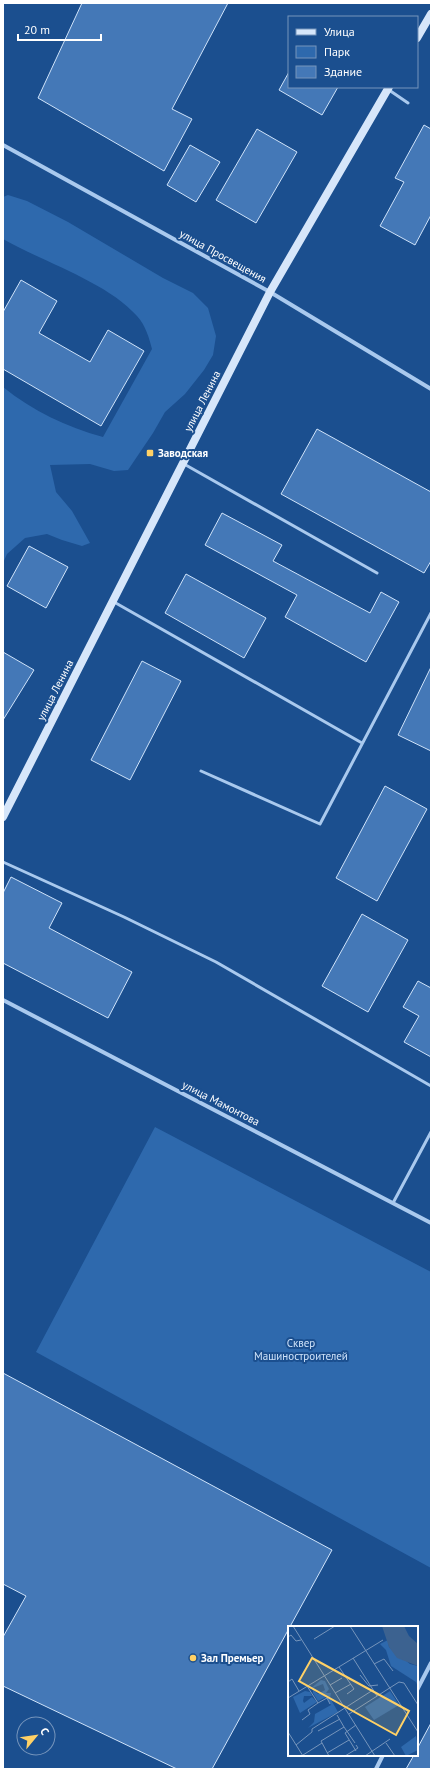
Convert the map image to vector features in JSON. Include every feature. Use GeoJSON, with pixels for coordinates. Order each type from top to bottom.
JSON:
{"type":"FeatureCollection","features":[{"type":"Feature","properties":{"kind":"street"},"geometry":{"type":"LineString","coordinates":[[418,36],[431,14]]}},
{"type":"Feature","properties":{"kind":"street","name":"улица Ленина"},"geometry":{"type":"LineString","coordinates":[[3,817],[270,292],[388,88]]}},
{"type":"Feature","properties":{"kind":"street","name":"улица Просвещения"},"geometry":{"type":"LineString","coordinates":[[3,145],[270,292],[431,389]]}},
{"type":"Feature","properties":{"kind":"street","name":"улица Мамонтова"},"geometry":{"type":"LineString","coordinates":[[3,1000],[431,1223]]}},
{"type":"Feature","properties":{"kind":"street"},"geometry":{"type":"LineString","coordinates":[[418,1688],[431,1663]]}},
{"type":"Feature","properties":{"kind":"street"},"geometry":{"type":"LineString","coordinates":[[376,1769],[382,1756]]}},
{"type":"Feature","properties":{"kind":"lane"},"geometry":{"type":"LineString","coordinates":[[388,88],[408,103]]}},
{"type":"Feature","properties":{"kind":"lane"},"geometry":{"type":"LineString","coordinates":[[182,463],[377,573]]}},
{"type":"Feature","properties":{"kind":"lane"},"geometry":{"type":"LineString","coordinates":[[112,601],[362,744]]}},
{"type":"Feature","properties":{"kind":"lane"},"geometry":{"type":"LineString","coordinates":[[201,771],[320,824],[431,613]]}},
{"type":"Feature","properties":{"kind":"lane"},"geometry":{"type":"LineString","coordinates":[[3,862],[124,916],[216,962],[431,1086]]}},
{"type":"Feature","properties":{"kind":"lane"},"geometry":{"type":"LineString","coordinates":[[393,1203],[431,1132]]}},
{"type":"Feature","properties":{"kind":"green space"},"geometry":{"type":"Polygon","coordinates":[[[8,195],[27,201],[68,222],[163,278],[193,293],[208,308],[216,336],[213,355],[204,370],[185,394],[165,412],[128,470],[114,471],[90,464],[50,465],[56,492],[72,511],[90,543],[82,546],[47,534],[25,538],[7,554],[3,563],[3,387],[26,404],[50,417],[89,433],[103,437],[152,349],[143,324],[124,304],[109,293],[74,273],[19,248],[3,239],[3,197],[8,195]]]}},
{"type":"Feature","properties":{"kind":"green space","name":"Сквер Машиностроителей"},"geometry":{"type":"Polygon","coordinates":[[[155,1127],[431,1272],[431,1568],[36,1352],[155,1127]]]}},
{"type":"Feature","properties":{"kind":"building"},"geometry":{"type":"Polygon","coordinates":[[[82,3],[228,3],[172,109],[192,119],[164,171],[38,98],[82,3]]]}},
{"type":"Feature","properties":{"kind":"building"},"geometry":{"type":"Polygon","coordinates":[[[288,74],[288,88],[337,88],[322,115],[279,90],[288,74]]]}},
{"type":"Feature","properties":{"kind":"building"},"geometry":{"type":"Polygon","coordinates":[[[424,125],[431,129],[431,215],[415,245],[380,226],[404,182],[395,178],[424,125]]]}},
{"type":"Feature","properties":{"kind":"building"},"geometry":{"type":"Polygon","coordinates":[[[257,129],[297,152],[256,223],[216,200],[257,129]]]}},
{"type":"Feature","properties":{"kind":"building"},"geometry":{"type":"Polygon","coordinates":[[[190,145],[220,162],[196,202],[167,185],[190,145]]]}},
{"type":"Feature","properties":{"kind":"building"},"geometry":{"type":"Polygon","coordinates":[[[21,280],[57,301],[39,333],[90,362],[108,330],[144,351],[101,426],[3,369],[3,312],[21,280]]]}},
{"type":"Feature","properties":{"kind":"building"},"geometry":{"type":"Polygon","coordinates":[[[317,429],[431,492],[431,561],[424,573],[281,494],[317,429]]]}},
{"type":"Feature","properties":{"kind":"building"},"geometry":{"type":"Polygon","coordinates":[[[222,513],[282,545],[273,561],[370,613],[381,592],[399,602],[366,662],[285,617],[297,595],[205,545],[222,513]]]}},
{"type":"Feature","properties":{"kind":"building"},"geometry":{"type":"Polygon","coordinates":[[[29,546],[68,567],[46,608],[7,586],[29,546]]]}},
{"type":"Feature","properties":{"kind":"building"},"geometry":{"type":"Polygon","coordinates":[[[186,574],[266,618],[244,658],[165,613],[186,574]]]}},
{"type":"Feature","properties":{"kind":"building"},"geometry":{"type":"Polygon","coordinates":[[[3,652],[34,670],[3,720],[3,652]]]}},
{"type":"Feature","properties":{"kind":"building"},"geometry":{"type":"Polygon","coordinates":[[[142,661],[181,681],[130,780],[91,760],[142,661]]]}},
{"type":"Feature","properties":{"kind":"building"},"geometry":{"type":"Polygon","coordinates":[[[431,667],[431,751],[398,735],[431,667]]]}},
{"type":"Feature","properties":{"kind":"building"},"geometry":{"type":"Polygon","coordinates":[[[385,786],[427,809],[377,901],[336,878],[385,786]]]}},
{"type":"Feature","properties":{"kind":"building"},"geometry":{"type":"Polygon","coordinates":[[[11,877],[62,903],[49,928],[132,972],[108,1018],[3,963],[3,893],[11,877]]]}},
{"type":"Feature","properties":{"kind":"building"},"geometry":{"type":"Polygon","coordinates":[[[362,914],[408,940],[368,1012],[322,986],[362,914]]]}},
{"type":"Feature","properties":{"kind":"building"},"geometry":{"type":"Polygon","coordinates":[[[418,981],[431,988],[431,1057],[404,1042],[419,1016],[403,1007],[418,981]]]}},
{"type":"Feature","properties":{"kind":"building"},"geometry":{"type":"Polygon","coordinates":[[[3,1373],[332,1550],[290,1626],[288,1626],[288,1630],[212,1769],[177,1769],[3,1686],[3,1637],[26,1596],[3,1584],[3,1373]]]}},
{"type":"Feature","properties":{"kind":"building"},"geometry":{"type":"Polygon","coordinates":[[[431,1723],[431,1769],[406,1769],[413,1756],[418,1756],[418,1747],[431,1723]]]}},
{"type":"Feature","properties":{"kind":"place","name":"Заводская"},"geometry":{"type":"Point","coordinates":[150,453]}},
{"type":"Feature","properties":{"kind":"place","name":"Зал Премьер"},"geometry":{"type":"Point","coordinates":[193,1658]}}]}
